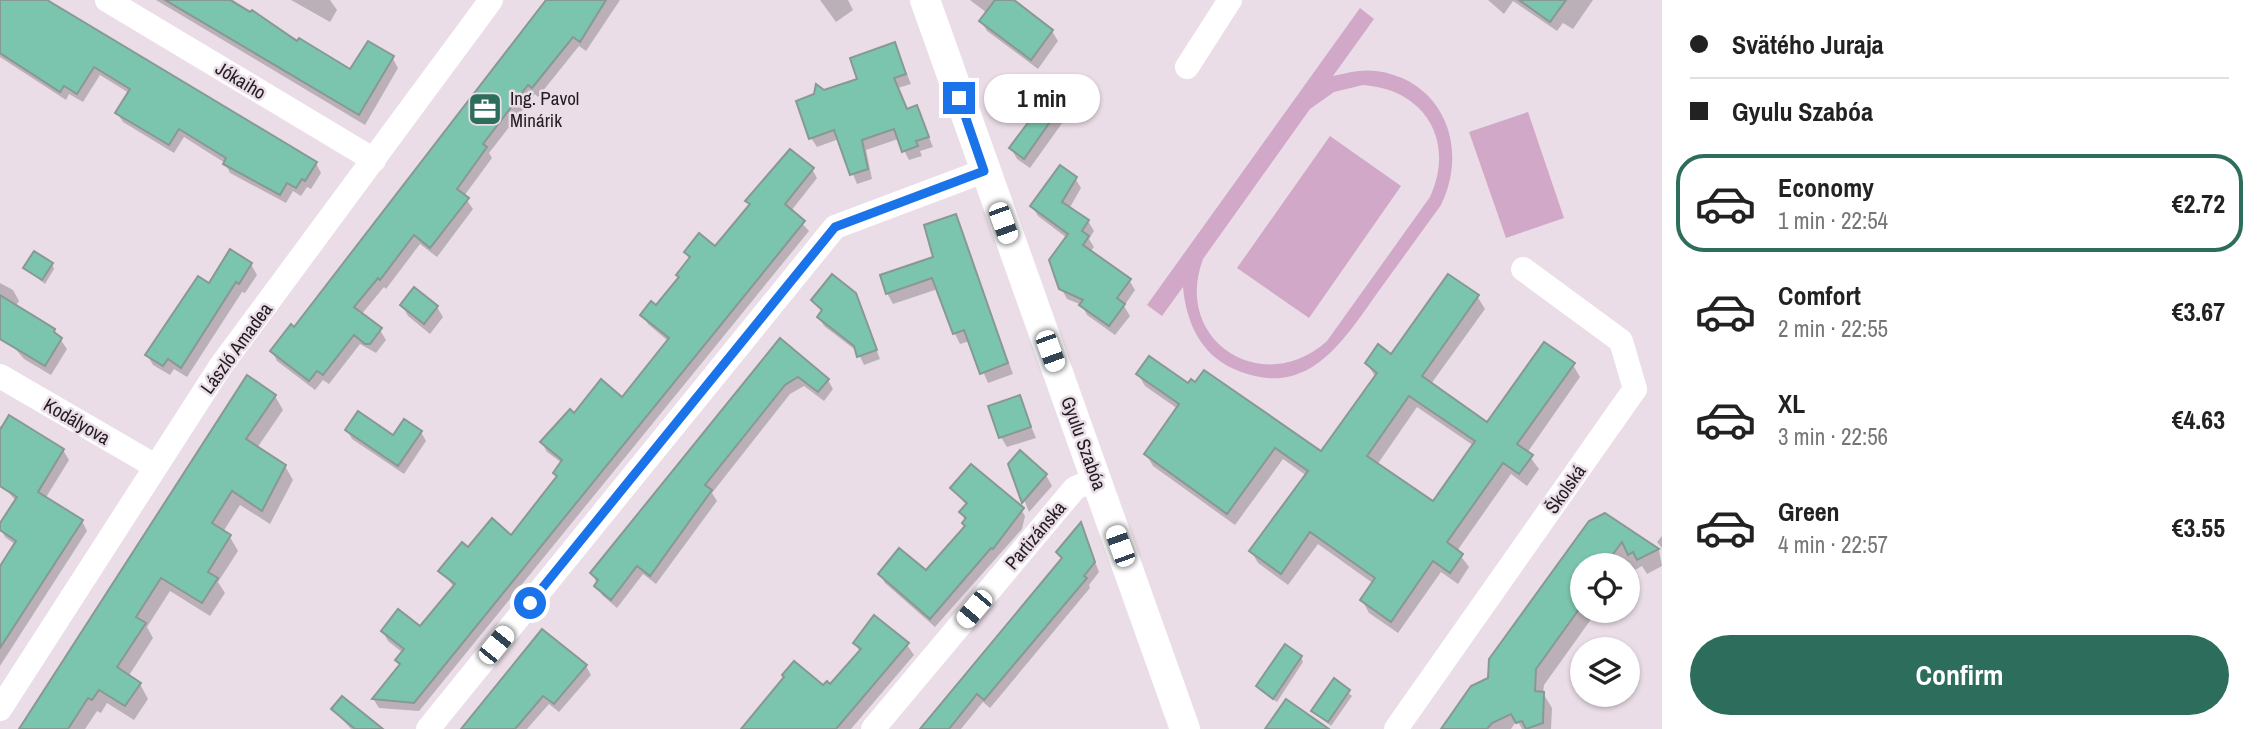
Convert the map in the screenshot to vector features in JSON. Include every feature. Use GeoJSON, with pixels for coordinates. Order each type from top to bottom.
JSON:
{"type":"FeatureCollection","features":[{"type":"Feature","properties":{"kind":"street","name":"Jókaiho"},"geometry":{"type":"LineString","coordinates":[[107,0],[374,160]]}},
{"type":"Feature","properties":{"kind":"street","name":"László Amadea"},"geometry":{"type":"LineString","coordinates":[[0,709],[220,367],[491,0]]}},
{"type":"Feature","properties":{"kind":"street","name":"Gyulu Szabóa"},"geometry":{"type":"LineString","coordinates":[[925,0],[1185,729]]}},
{"type":"Feature","properties":{"kind":"street"},"geometry":{"type":"LineString","coordinates":[[1187,67],[1230,0]]}},
{"type":"Feature","properties":{"kind":"street"},"geometry":{"type":"LineString","coordinates":[[428,729],[835,227],[984,171]]}},
{"type":"Feature","properties":{"kind":"street","name":"Školská"},"geometry":{"type":"LineString","coordinates":[[1396,729],[1635,389],[1621,341],[1523,270]]}},
{"type":"Feature","properties":{"kind":"street","name":"Kodályova"},"geometry":{"type":"LineString","coordinates":[[0,376],[155,466]]}},
{"type":"Feature","properties":{"kind":"street","name":"Partizánska"},"geometry":{"type":"LineString","coordinates":[[873,729],[1074,488],[1097,479]]}},
{"type":"Feature","properties":{"kind":"shaded area"},"geometry":{"type":"Polygon","coordinates":[[[1360,8],[1374,19],[1333,76],[1376,71],[1399,77],[1419,88],[1434,102],[1451,140],[1449,183],[1441,205],[1350,330],[1320,362],[1302,372],[1282,378],[1260,377],[1222,363],[1204,345],[1191,324],[1183,287],[1162,316],[1147,305],[1360,8]],[[1363,85],[1334,92],[1310,109],[1203,259],[1197,288],[1200,315],[1212,336],[1229,352],[1251,362],[1276,364],[1302,357],[1327,341],[1430,197],[1437,176],[1439,156],[1429,121],[1418,107],[1403,96],[1363,85]]]}},
{"type":"Feature","properties":{"kind":"shaded area"},"geometry":{"type":"Polygon","coordinates":[[[1528,112],[1564,218],[1506,238],[1469,132],[1528,112]]]}},
{"type":"Feature","properties":{"kind":"shaded area"},"geometry":{"type":"Polygon","coordinates":[[[1330,136],[1401,186],[1309,318],[1237,268],[1330,136]]]}},
{"type":"Feature","properties":{"kind":"building"},"geometry":{"type":"Polygon","coordinates":[[[0,0],[47,0],[317,162],[305,181],[302,179],[296,188],[287,183],[280,195],[223,164],[226,158],[179,129],[169,145],[115,113],[130,89],[94,67],[77,94],[64,86],[60,92],[0,53],[0,0]]]}},
{"type":"Feature","properties":{"kind":"building"},"geometry":{"type":"Polygon","coordinates":[[[165,0],[230,0],[250,12],[252,10],[297,41],[299,38],[350,69],[368,41],[394,56],[359,115],[165,0]]]}},
{"type":"Feature","properties":{"kind":"building"},"geometry":{"type":"Polygon","coordinates":[[[546,0],[606,0],[580,42],[573,37],[532,88],[528,85],[483,144],[487,147],[457,189],[469,198],[430,248],[414,235],[380,280],[378,278],[354,307],[382,328],[370,344],[365,344],[354,335],[323,375],[317,371],[309,381],[270,351],[291,324],[294,327],[546,0]]]}},
{"type":"Feature","properties":{"kind":"building"},"geometry":{"type":"Polygon","coordinates":[[[995,0],[1014,0],[1053,30],[1031,60],[979,21],[995,0]]]}},
{"type":"Feature","properties":{"kind":"building"},"geometry":{"type":"Polygon","coordinates":[[[1519,0],[1566,0],[1550,22],[1519,0]]]}},
{"type":"Feature","properties":{"kind":"building"},"geometry":{"type":"Polygon","coordinates":[[[895,42],[906,74],[894,78],[907,109],[917,105],[929,137],[916,141],[918,146],[902,152],[894,129],[862,140],[868,169],[850,175],[834,130],[809,139],[796,101],[814,94],[816,84],[824,90],[857,79],[850,58],[895,42]]]}},
{"type":"Feature","properties":{"kind":"building"},"geometry":{"type":"Polygon","coordinates":[[[1060,80],[1073,89],[1024,159],[1009,148],[1060,80]]]}},
{"type":"Feature","properties":{"kind":"building"},"geometry":{"type":"Polygon","coordinates":[[[790,149],[814,168],[785,204],[805,221],[414,703],[372,699],[400,664],[395,660],[404,649],[381,631],[398,609],[420,626],[455,584],[438,571],[462,542],[468,547],[492,518],[511,535],[557,476],[553,473],[562,460],[540,442],[570,409],[574,413],[601,379],[622,397],[669,338],[640,315],[651,301],[656,305],[679,277],[676,275],[690,257],[684,252],[699,233],[715,246],[750,204],[745,201],[790,149]]]}},
{"type":"Feature","properties":{"kind":"building"},"geometry":{"type":"Polygon","coordinates":[[[1060,165],[1077,177],[1062,202],[1089,220],[1082,231],[1089,236],[1083,245],[1131,279],[1117,298],[1125,304],[1109,326],[1079,305],[1083,300],[1059,289],[1049,260],[1068,234],[1030,206],[1060,165]]]}},
{"type":"Feature","properties":{"kind":"building"},"geometry":{"type":"Polygon","coordinates":[[[956,214],[1008,363],[980,374],[964,330],[953,334],[932,278],[886,294],[880,275],[933,257],[924,225],[956,214]]]}},
{"type":"Feature","properties":{"kind":"building"},"geometry":{"type":"Polygon","coordinates":[[[230,249],[252,263],[239,284],[236,282],[181,368],[168,359],[163,366],[145,355],[198,276],[209,283],[230,249]]]}},
{"type":"Feature","properties":{"kind":"building"},"geometry":{"type":"Polygon","coordinates":[[[34,251],[53,263],[42,280],[23,268],[34,251]]]}},
{"type":"Feature","properties":{"kind":"building"},"geometry":{"type":"Polygon","coordinates":[[[832,274],[856,293],[877,350],[857,357],[854,346],[817,317],[822,310],[811,300],[832,274]]]}},
{"type":"Feature","properties":{"kind":"building"},"geometry":{"type":"Polygon","coordinates":[[[1448,274],[1479,295],[1422,376],[1487,422],[1544,342],[1575,363],[1517,444],[1533,455],[1519,474],[1503,463],[1447,542],[1463,554],[1450,573],[1433,561],[1391,622],[1360,600],[1375,578],[1310,532],[1281,574],[1249,551],[1308,471],[1275,448],[1227,514],[1144,454],[1179,404],[1136,374],[1149,356],[1188,383],[1191,379],[1195,382],[1204,370],[1321,451],[1377,373],[1365,363],[1378,344],[1391,354],[1448,274]],[[1409,396],[1367,456],[1433,501],[1475,441],[1409,396]]]}},
{"type":"Feature","properties":{"kind":"building"},"geometry":{"type":"Polygon","coordinates":[[[414,287],[438,306],[424,324],[400,305],[414,287]]]}},
{"type":"Feature","properties":{"kind":"building"},"geometry":{"type":"Polygon","coordinates":[[[0,295],[55,329],[54,332],[62,338],[45,366],[0,339],[0,295]]]}},
{"type":"Feature","properties":{"kind":"building"},"geometry":{"type":"Polygon","coordinates":[[[780,338],[829,379],[818,392],[798,377],[785,385],[705,485],[712,490],[650,576],[637,566],[611,600],[594,586],[598,580],[590,573],[780,338]]]}},
{"type":"Feature","properties":{"kind":"building"},"geometry":{"type":"Polygon","coordinates":[[[247,375],[276,395],[246,439],[286,465],[262,511],[232,491],[212,523],[231,535],[208,572],[218,578],[202,603],[161,578],[136,617],[146,623],[117,667],[141,683],[125,706],[99,690],[92,700],[88,698],[68,729],[19,729],[247,375]]]}},
{"type":"Feature","properties":{"kind":"building"},"geometry":{"type":"Polygon","coordinates":[[[1020,395],[1031,427],[999,438],[988,406],[1020,395]]]}},
{"type":"Feature","properties":{"kind":"building"},"geometry":{"type":"Polygon","coordinates":[[[358,411],[393,435],[404,419],[422,431],[398,466],[345,430],[358,411]]]}},
{"type":"Feature","properties":{"kind":"building"},"geometry":{"type":"Polygon","coordinates":[[[9,415],[64,449],[38,492],[83,520],[0,648],[0,566],[16,541],[0,530],[0,523],[17,497],[0,486],[0,430],[9,415]]]}},
{"type":"Feature","properties":{"kind":"building"},"geometry":{"type":"Polygon","coordinates":[[[1020,450],[1047,474],[1022,503],[1008,464],[1020,450]]]}},
{"type":"Feature","properties":{"kind":"building"},"geometry":{"type":"Polygon","coordinates":[[[971,464],[1024,508],[993,549],[991,548],[930,619],[878,574],[899,548],[926,570],[965,526],[962,523],[966,518],[959,512],[967,503],[950,488],[971,464]]]}},
{"type":"Feature","properties":{"kind":"building"},"geometry":{"type":"Polygon","coordinates":[[[1605,513],[1659,549],[1640,558],[1640,553],[1627,553],[1622,542],[1614,553],[1570,553],[1570,622],[1536,669],[1535,691],[1544,692],[1543,723],[1526,729],[1522,721],[1516,723],[1511,714],[1492,723],[1487,729],[1441,729],[1471,686],[1488,678],[1489,659],[1589,521],[1605,513]]]}},
{"type":"Feature","properties":{"kind":"building"},"geometry":{"type":"Polygon","coordinates":[[[1081,522],[1095,562],[1084,576],[1087,578],[984,700],[977,694],[949,729],[920,729],[1062,558],[1056,552],[1081,522]]]}},
{"type":"Feature","properties":{"kind":"building"},"geometry":{"type":"Polygon","coordinates":[[[874,615],[909,643],[836,729],[741,729],[794,661],[823,685],[827,681],[830,684],[861,649],[853,643],[874,615]]]}},
{"type":"Feature","properties":{"kind":"building"},"geometry":{"type":"Polygon","coordinates":[[[542,629],[587,665],[554,704],[543,696],[515,729],[461,729],[542,629]]]}},
{"type":"Feature","properties":{"kind":"building"},"geometry":{"type":"Polygon","coordinates":[[[1285,644],[1302,656],[1273,699],[1256,686],[1285,644]]]}},
{"type":"Feature","properties":{"kind":"building"},"geometry":{"type":"Polygon","coordinates":[[[1334,678],[1350,690],[1328,722],[1311,711],[1334,678]]]}},
{"type":"Feature","properties":{"kind":"building"},"geometry":{"type":"Polygon","coordinates":[[[342,696],[383,729],[355,729],[331,709],[342,696]]]}},
{"type":"Feature","properties":{"kind":"building"},"geometry":{"type":"Polygon","coordinates":[[[1286,699],[1329,729],[1265,729],[1286,699]]]}},
{"type":"Feature","properties":{"kind":"place","name":"Ing. Pavol Minárik"},"geometry":{"type":"Point","coordinates":[485,109]}},
{"type":"Feature","properties":{"kind":"route"},"geometry":{"type":"LineString","coordinates":[[530,603],[835,227],[984,171],[959,98]]}}]}
